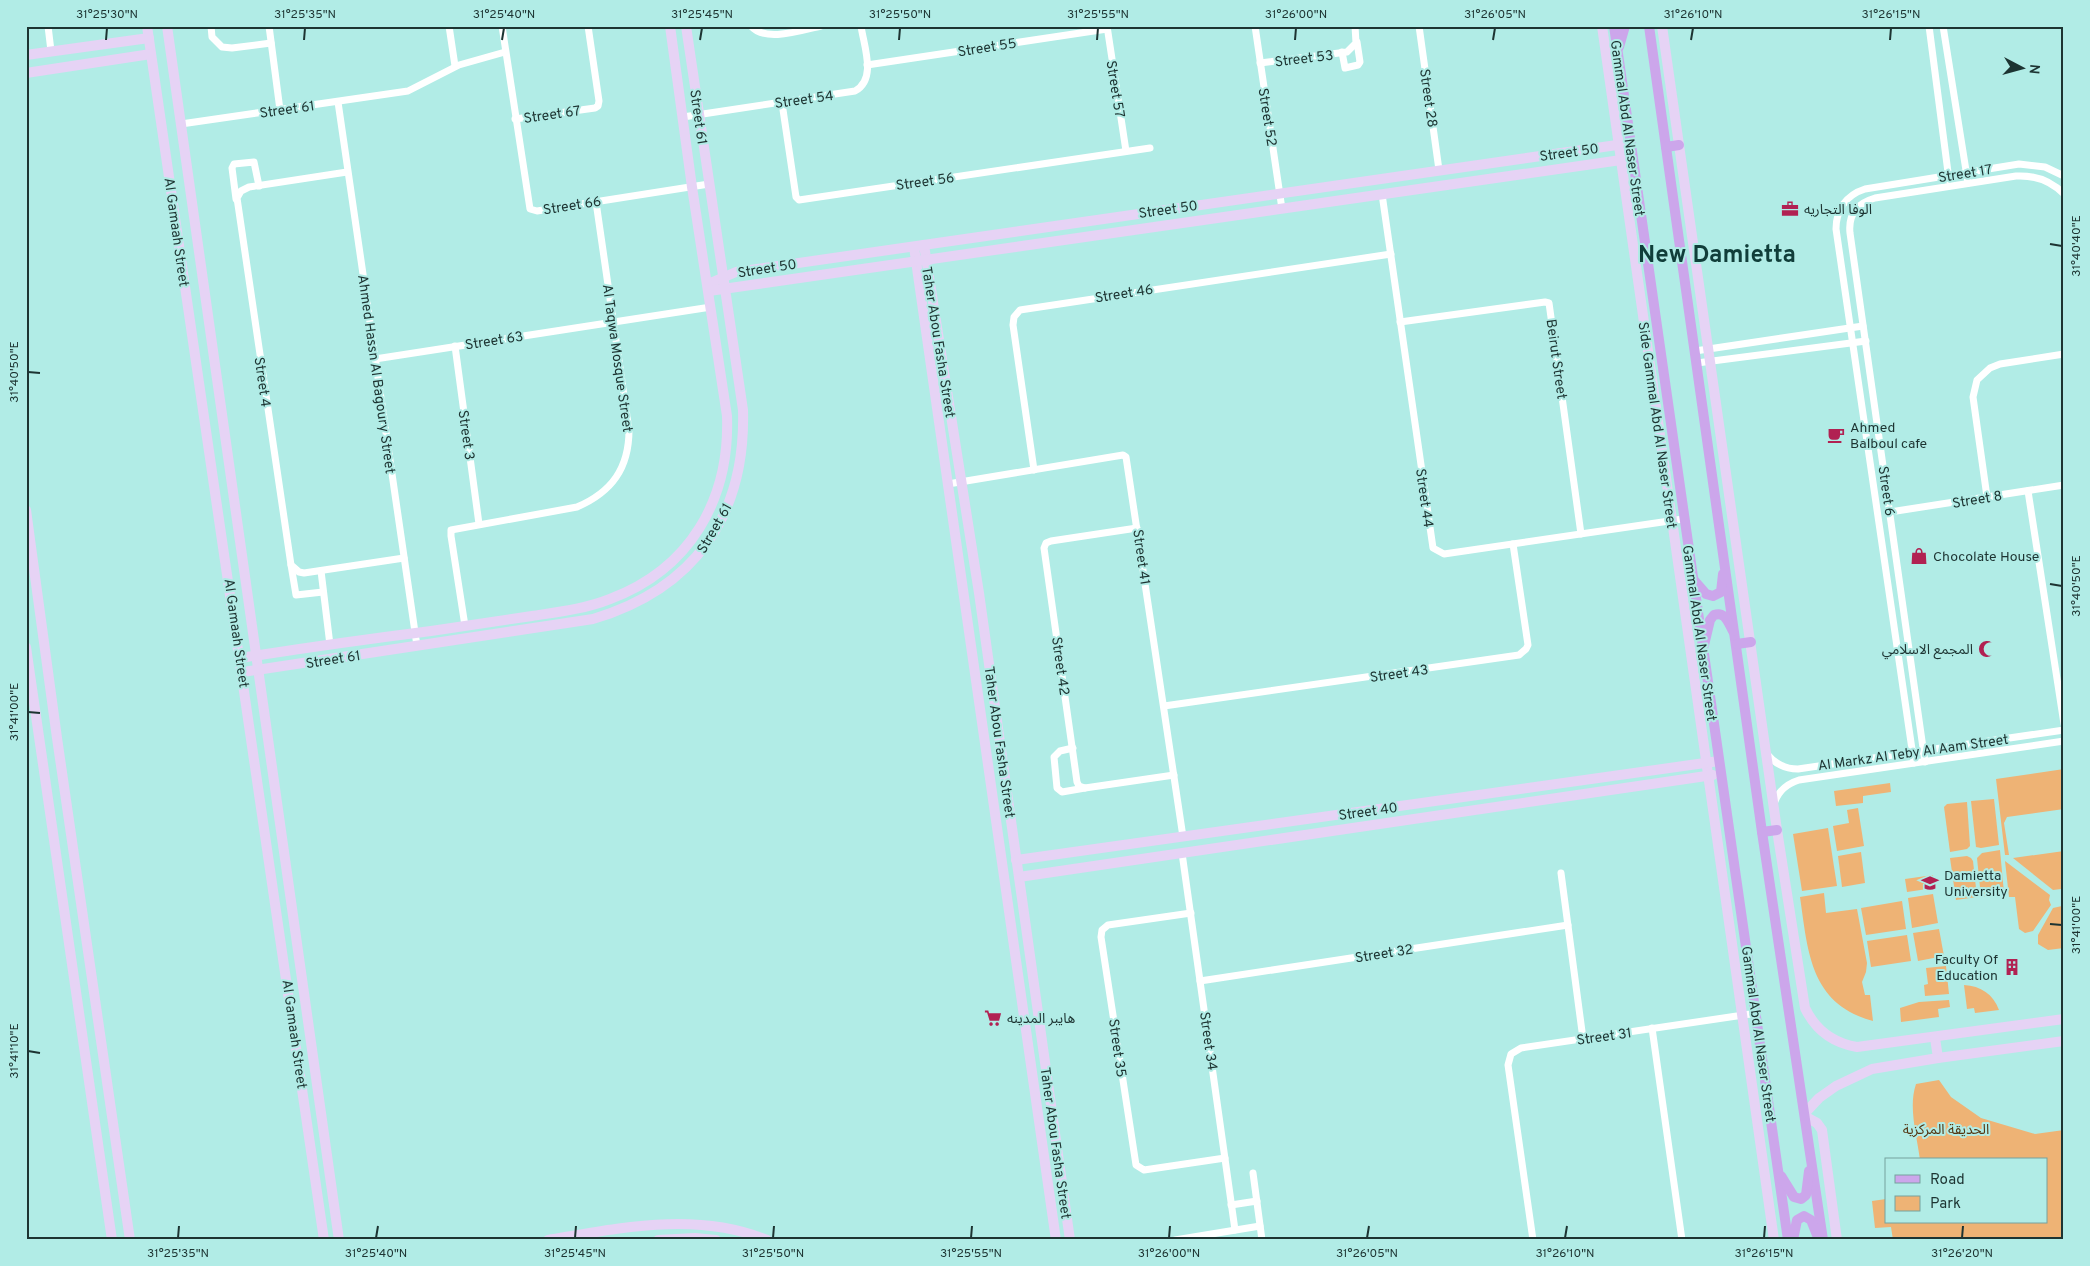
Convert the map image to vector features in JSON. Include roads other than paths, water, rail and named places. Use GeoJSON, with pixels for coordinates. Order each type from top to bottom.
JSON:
{"type":"FeatureCollection","features":[{"type":"Feature","properties":{"kind":"main road","name":"Gammal Abd Al Naser Street"},"geometry":{"type":"LineString","coordinates":[[1614,26],[1630,143],[1627,159],[1703,649],[1788,1240]]}},
{"type":"Feature","properties":{"kind":"main road"},"geometry":{"type":"LineString","coordinates":[[1618,52],[1625,26]]}},
{"type":"Feature","properties":{"kind":"main road"},"geometry":{"type":"LineString","coordinates":[[1642,26],[1652,48]]}},
{"type":"Feature","properties":{"kind":"main road"},"geometry":{"type":"LineString","coordinates":[[1649,26],[1737,640],[1762,832],[1806,1115],[1823,1240]]}},
{"type":"Feature","properties":{"kind":"main road"},"geometry":{"type":"LineString","coordinates":[[1666,147],[1679,144]]}},
{"type":"Feature","properties":{"kind":"main road"},"geometry":{"type":"LineString","coordinates":[[1692,577],[1706,594],[1710,596],[1717,595],[1722,590],[1725,558]]}},
{"type":"Feature","properties":{"kind":"main road"},"geometry":{"type":"LineString","coordinates":[[1703,649],[1710,620],[1714,615],[1724,616],[1737,640]]}},
{"type":"Feature","properties":{"kind":"main road"},"geometry":{"type":"LineString","coordinates":[[1737,640],[1751,642]]}},
{"type":"Feature","properties":{"kind":"main road"},"geometry":{"type":"LineString","coordinates":[[1762,832],[1777,830]]}},
{"type":"Feature","properties":{"kind":"main road"},"geometry":{"type":"LineString","coordinates":[[1779,1173],[1794,1197],[1803,1198],[1807,1193],[1811,1155]]}},
{"type":"Feature","properties":{"kind":"main road"},"geometry":{"type":"LineString","coordinates":[[1793,1240],[1797,1220],[1804,1216],[1811,1220],[1819,1240]]}},
{"type":"Feature","properties":{"kind":"street"},"geometry":{"type":"LineString","coordinates":[[48,26],[51,51]]}},
{"type":"Feature","properties":{"kind":"street","name":"Al Gamaah Street"},"geometry":{"type":"LineString","coordinates":[[148,26],[173,212],[243,672],[324,1240]]}},
{"type":"Feature","properties":{"kind":"street","name":"Al Gamaah Street"},"geometry":{"type":"LineString","coordinates":[[167,26],[339,1240]]}},
{"type":"Feature","properties":{"kind":"street"},"geometry":{"type":"LineString","coordinates":[[211,26],[212,37],[222,47],[232,48],[271,43]]}},
{"type":"Feature","properties":{"kind":"street"},"geometry":{"type":"LineString","coordinates":[[269,26],[280,110]]}},
{"type":"Feature","properties":{"kind":"street"},"geometry":{"type":"LineString","coordinates":[[449,26],[455,66]]}},
{"type":"Feature","properties":{"kind":"street","name":"Street 66"},"geometry":{"type":"LineString","coordinates":[[502,26],[530,208],[537,211],[709,184]]}},
{"type":"Feature","properties":{"kind":"street","name":"Street 67"},"geometry":{"type":"LineString","coordinates":[[515,119],[595,108],[598,106],[599,101],[588,26]]}},
{"type":"Feature","properties":{"kind":"street","name":"Street 61"},"geometry":{"type":"LineString","coordinates":[[240,658],[571,610],[609,600],[627,592],[661,571],[690,543],[708,515],[724,466],[728,433],[670,26]]}},
{"type":"Feature","properties":{"kind":"street","name":"Street 61"},"geometry":{"type":"LineString","coordinates":[[243,672],[574,622],[613,613],[640,601],[670,582],[698,557],[722,520],[729,503],[740,467],[744,429],[726,289],[698,115],[686,26]]}},
{"type":"Feature","properties":{"kind":"street"},"geometry":{"type":"LineString","coordinates":[[751,26],[756,32],[768,36],[821,26]]}},
{"type":"Feature","properties":{"kind":"street","name":"Street 54"},"geometry":{"type":"LineString","coordinates":[[682,118],[855,91],[865,83],[868,76],[861,26]]}},
{"type":"Feature","properties":{"kind":"street","name":"Street 52"},"geometry":{"type":"LineString","coordinates":[[1255,26],[1282,209]]}},
{"type":"Feature","properties":{"kind":"street"},"geometry":{"type":"LineString","coordinates":[[1342,52],[1345,68],[1358,66],[1360,62],[1355,26]]}},
{"type":"Feature","properties":{"kind":"street","name":"Street 28"},"geometry":{"type":"LineString","coordinates":[[1419,26],[1439,170]]}},
{"type":"Feature","properties":{"kind":"street","name":"Side Gammal Abd Al Naser Street"},"geometry":{"type":"LineString","coordinates":[[1602,26],[1619,144],[1627,159],[1672,521],[1774,1240]]}},
{"type":"Feature","properties":{"kind":"street"},"geometry":{"type":"LineString","coordinates":[[1662,26],[1803,1000],[1813,1022],[1832,1039],[1857,1047],[1935,1038],[2064,1019]]}},
{"type":"Feature","properties":{"kind":"street"},"geometry":{"type":"LineString","coordinates":[[1928,26],[1950,186]]}},
{"type":"Feature","properties":{"kind":"street"},"geometry":{"type":"LineString","coordinates":[[1943,26],[1968,183]]}},
{"type":"Feature","properties":{"kind":"street","name":"Street 55"},"geometry":{"type":"LineString","coordinates":[[867,65],[1107,27]]}},
{"type":"Feature","properties":{"kind":"street","name":"Street 57"},"geometry":{"type":"LineString","coordinates":[[1107,27],[1126,152]]}},
{"type":"Feature","properties":{"kind":"street"},"geometry":{"type":"LineString","coordinates":[[26,54],[149,38]]}},
{"type":"Feature","properties":{"kind":"street","name":"Street 53"},"geometry":{"type":"LineString","coordinates":[[1260,63],[1351,50],[1357,39]]}},
{"type":"Feature","properties":{"kind":"street","name":"Street 61"},"geometry":{"type":"LineString","coordinates":[[181,124],[408,91],[455,66],[505,52]]}},
{"type":"Feature","properties":{"kind":"street"},"geometry":{"type":"LineString","coordinates":[[26,73],[151,54]]}},
{"type":"Feature","properties":{"kind":"street","name":"Ahmed Hassn Al Bagoury Street"},"geometry":{"type":"LineString","coordinates":[[338,102],[417,646]]}},
{"type":"Feature","properties":{"kind":"street","name":"Street 56"},"geometry":{"type":"LineString","coordinates":[[782,103],[796,197],[799,200],[1150,148]]}},
{"type":"Feature","properties":{"kind":"street","name":"Street 50"},"geometry":{"type":"LineString","coordinates":[[708,288],[724,277],[736,272],[1630,143]]}},
{"type":"Feature","properties":{"kind":"street","name":"Street 50"},"geometry":{"type":"LineString","coordinates":[[708,288],[726,289],[1627,159]]}},
{"type":"Feature","properties":{"kind":"street","name":"Street 4"},"geometry":{"type":"LineString","coordinates":[[258,186],[254,162],[234,164],[232,168],[296,595],[324,592]]}},
{"type":"Feature","properties":{"kind":"street","name":"Street 17"},"geometry":{"type":"LineString","coordinates":[[1865,189],[2024,164],[2045,167],[2064,176]]}},
{"type":"Feature","properties":{"kind":"street"},"geometry":{"type":"LineString","coordinates":[[237,202],[241,191],[258,186],[347,172]]}},
{"type":"Feature","properties":{"kind":"street","name":"Street 17"},"geometry":{"type":"LineString","coordinates":[[1899,194],[2016,176],[2030,176],[2049,183],[2064,194]]}},
{"type":"Feature","properties":{"kind":"street","name":"Street 6"},"geometry":{"type":"LineString","coordinates":[[1865,189],[1855,193],[1843,203],[1838,213],[1836,224],[1914,763]]}},
{"type":"Feature","properties":{"kind":"street","name":"Street 44"},"geometry":{"type":"LineString","coordinates":[[1382,194],[1431,545],[1436,551],[1444,554],[1683,519]]}},
{"type":"Feature","properties":{"kind":"street","name":"Street 6"},"geometry":{"type":"LineString","coordinates":[[1899,194],[1866,201],[1858,206],[1851,218],[1850,233],[1925,762]]}},
{"type":"Feature","properties":{"kind":"street","name":"Al Taqwa Mosque Street"},"geometry":{"type":"LineString","coordinates":[[465,626],[450,533],[454,528],[576,507],[602,494],[620,472],[629,444],[629,430],[596,202]]}},
{"type":"Feature","properties":{"kind":"street"},"geometry":{"type":"LineString","coordinates":[[173,212],[192,209]]}},
{"type":"Feature","properties":{"kind":"street","name":"Taher Abou Fasha Street"},"geometry":{"type":"LineString","coordinates":[[919,246],[948,484],[1056,1240]]}},
{"type":"Feature","properties":{"kind":"street","name":"Street 46"},"geometry":{"type":"LineString","coordinates":[[1034,470],[1013,325],[1014,317],[1020,310],[1391,254]]}},
{"type":"Feature","properties":{"kind":"street","name":"Taher Abou Fasha Street"},"geometry":{"type":"LineString","coordinates":[[921,260],[961,482],[1070,1240]]}},
{"type":"Feature","properties":{"kind":"street","name":"Beirut Street"},"geometry":{"type":"LineString","coordinates":[[1400,322],[1549,303],[1581,534]]}},
{"type":"Feature","properties":{"kind":"street","name":"Street 63"},"geometry":{"type":"LineString","coordinates":[[375,359],[711,307]]}},
{"type":"Feature","properties":{"kind":"street"},"geometry":{"type":"LineString","coordinates":[[1695,351],[1863,326]]}},
{"type":"Feature","properties":{"kind":"street"},"geometry":{"type":"LineString","coordinates":[[1836,330],[1838,344]]}},
{"type":"Feature","properties":{"kind":"street"},"geometry":{"type":"LineString","coordinates":[[1697,364],[1866,341]]}},
{"type":"Feature","properties":{"kind":"street","name":"Street 3"},"geometry":{"type":"LineString","coordinates":[[455,346],[479,524]]}},
{"type":"Feature","properties":{"kind":"street"},"geometry":{"type":"LineString","coordinates":[[1987,497],[1972,397],[1977,380],[1985,371],[2000,364],[2064,354]]}},
{"type":"Feature","properties":{"kind":"street","name":"Street 41"},"geometry":{"type":"LineString","coordinates":[[948,484],[1126,456],[1183,836]]}},
{"type":"Feature","properties":{"kind":"street","name":"Street 8"},"geometry":{"type":"LineString","coordinates":[[1890,512],[2064,486]]}},
{"type":"Feature","properties":{"kind":"street"},"geometry":{"type":"LineString","coordinates":[[2028,491],[2064,724]]}},
{"type":"Feature","properties":{"kind":"street"},"geometry":{"type":"LineString","coordinates":[[26,510],[130,1240]]}},
{"type":"Feature","properties":{"kind":"street","name":"Street 42"},"geometry":{"type":"LineString","coordinates":[[1085,788],[1078,784],[1045,546],[1051,541],[1137,528]]}},
{"type":"Feature","properties":{"kind":"street","name":"Street 43"},"geometry":{"type":"LineString","coordinates":[[1164,706],[1519,655],[1528,645],[1513,544]]}},
{"type":"Feature","properties":{"kind":"street"},"geometry":{"type":"LineString","coordinates":[[1884,557],[1896,555]]}},
{"type":"Feature","properties":{"kind":"street"},"geometry":{"type":"LineString","coordinates":[[291,565],[299,572],[304,573],[404,558]]}},
{"type":"Feature","properties":{"kind":"street"},"geometry":{"type":"LineString","coordinates":[[321,571],[330,645]]}},
{"type":"Feature","properties":{"kind":"street"},"geometry":{"type":"LineString","coordinates":[[571,610],[574,622]]}},
{"type":"Feature","properties":{"kind":"street"},"geometry":{"type":"LineString","coordinates":[[26,647],[112,1240]]}},
{"type":"Feature","properties":{"kind":"street"},"geometry":{"type":"LineString","coordinates":[[38,723],[55,721]]}},
{"type":"Feature","properties":{"kind":"street","name":"Al Markz Al Teby Al Aam Street"},"geometry":{"type":"LineString","coordinates":[[1767,754],[1778,765],[1793,769],[2064,730]]}},
{"type":"Feature","properties":{"kind":"street"},"geometry":{"type":"LineString","coordinates":[[40,740],[57,738]]}},
{"type":"Feature","properties":{"kind":"street","name":"Al Markz Al Teby Al Aam Street"},"geometry":{"type":"LineString","coordinates":[[1774,804],[1781,790],[1789,783],[1799,780],[2064,742]]}},
{"type":"Feature","properties":{"kind":"street"},"geometry":{"type":"LineString","coordinates":[[1073,748],[1060,751],[1054,757],[1057,788],[1062,792],[1174,775]]}},
{"type":"Feature","properties":{"kind":"street","name":"Street 40"},"geometry":{"type":"LineString","coordinates":[[1016,860],[1719,761]]}},
{"type":"Feature","properties":{"kind":"street","name":"Street 40"},"geometry":{"type":"LineString","coordinates":[[1019,877],[1720,774]]}},
{"type":"Feature","properties":{"kind":"street","name":"Street 34"},"geometry":{"type":"LineString","coordinates":[[1182,853],[1235,1230]]}},
{"type":"Feature","properties":{"kind":"street"},"geometry":{"type":"LineString","coordinates":[[1561,872],[1583,1039]]}},
{"type":"Feature","properties":{"kind":"street","name":"Street 35"},"geometry":{"type":"LineString","coordinates":[[1190,913],[1108,925],[1102,930],[1101,936],[1136,1165],[1141,1169],[1147,1169],[1225,1158]]}},
{"type":"Feature","properties":{"kind":"street","name":"Street 32"},"geometry":{"type":"LineString","coordinates":[[1200,981],[1568,925]]}},
{"type":"Feature","properties":{"kind":"street","name":"Street 31"},"geometry":{"type":"LineString","coordinates":[[1533,1240],[1508,1065],[1511,1054],[1521,1048],[1756,1013]]}},
{"type":"Feature","properties":{"kind":"street"},"geometry":{"type":"LineString","coordinates":[[1652,1028],[1682,1240]]}},
{"type":"Feature","properties":{"kind":"street"},"geometry":{"type":"LineString","coordinates":[[1935,1038],[1938,1058]]}},
{"type":"Feature","properties":{"kind":"street"},"geometry":{"type":"LineString","coordinates":[[1837,1240],[1822,1130],[1817,1123],[1806,1115],[1827,1092],[1863,1072],[1938,1058],[2064,1041]]}},
{"type":"Feature","properties":{"kind":"street"},"geometry":{"type":"LineString","coordinates":[[300,1071],[315,1069]]}},
{"type":"Feature","properties":{"kind":"street"},"geometry":{"type":"LineString","coordinates":[[1253,1172],[1262,1240]]}},
{"type":"Feature","properties":{"kind":"street"},"geometry":{"type":"LineString","coordinates":[[1231,1204],[1257,1201]]}},
{"type":"Feature","properties":{"kind":"street"},"geometry":{"type":"LineString","coordinates":[[548,1240],[634,1226],[674,1224],[719,1226],[743,1231],[766,1240]]}},
{"type":"Feature","properties":{"kind":"street"},"geometry":{"type":"LineString","coordinates":[[1175,1240],[1260,1226]]}},
{"type":"Feature","properties":{"kind":"street"},"geometry":{"type":"LineString","coordinates":[[658,1240],[695,1238],[716,1240]]}},
{"type":"Feature","properties":{"kind":"place","name":"الوفا التجاريه"},"geometry":{"type":"Point","coordinates":[1790,209]}},
{"type":"Feature","properties":{"kind":"place","name":"Ahmed Balboul cafe"},"geometry":{"type":"Point","coordinates":[1836,435]}},
{"type":"Feature","properties":{"kind":"place","name":"Chocolate House"},"geometry":{"type":"Point","coordinates":[1919,556]}},
{"type":"Feature","properties":{"kind":"place","name":"المجمع الاسلامي"},"geometry":{"type":"Point","coordinates":[1987,649]}},
{"type":"Feature","properties":{"kind":"place","name":"Damietta University"},"geometry":{"type":"Point","coordinates":[1930,883]}},
{"type":"Feature","properties":{"kind":"place","name":"Faculty Of Education"},"geometry":{"type":"Point","coordinates":[2012,967]}},
{"type":"Feature","properties":{"kind":"place","name":"هايبر المدينه"},"geometry":{"type":"Point","coordinates":[993,1018]}},
{"type":"Feature","properties":{"kind":"district","name":"New Damietta"},"geometry":{"type":"Point","coordinates":[1717,254]}},
{"type":"Feature","properties":{"kind":"park label","name":"الحديقة المركزية"},"geometry":{"type":"Point","coordinates":[1946,1129]}}]}
